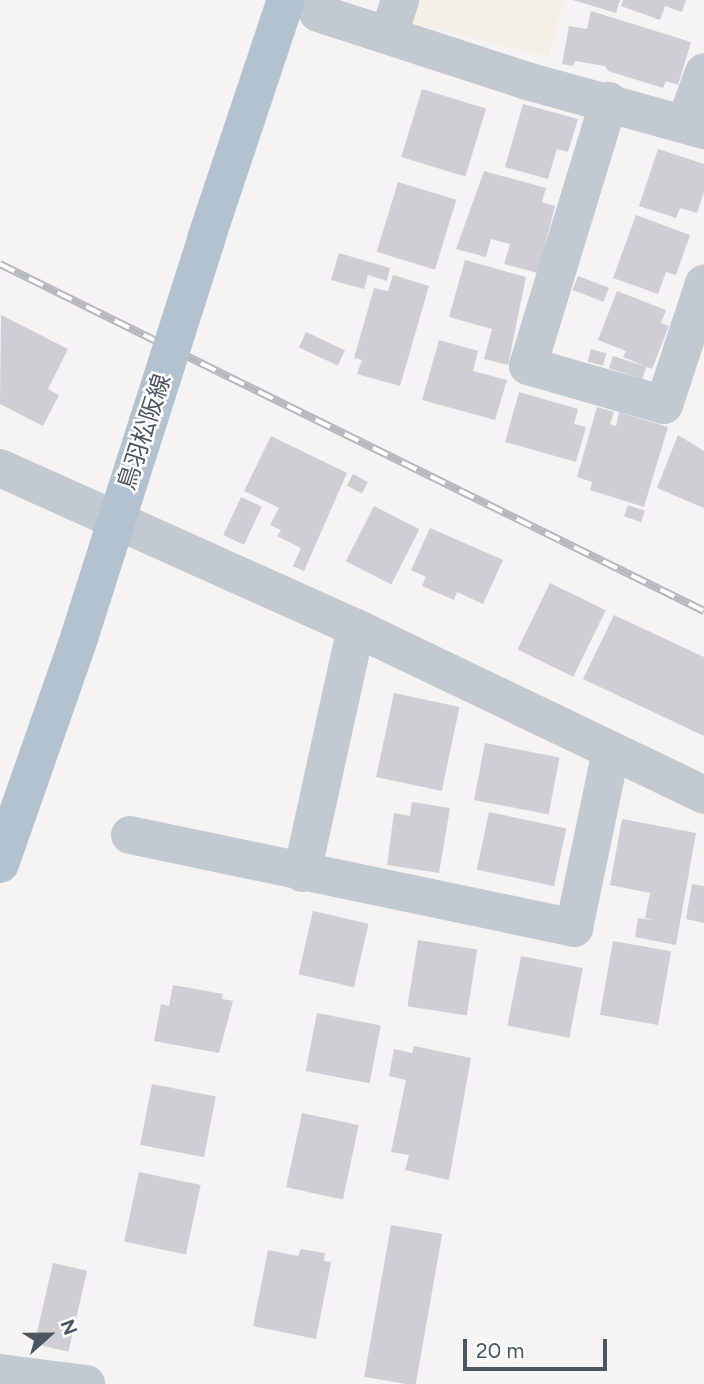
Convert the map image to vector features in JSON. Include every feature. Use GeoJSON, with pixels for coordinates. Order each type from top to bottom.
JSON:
{"type":"FeatureCollection","features":[{"type":"Feature","properties":{"kind":"main road","name":"鳥羽松阪線"},"geometry":{"type":"LineString","coordinates":[[0,864],[80,635],[206,239],[302,6]]}},
{"type":"Feature","properties":{"kind":"street"},"geometry":{"type":"LineString","coordinates":[[302,6],[394,17],[527,81],[609,101],[694,127],[704,72]]}},
{"type":"Feature","properties":{"kind":"street"},"geometry":{"type":"LineString","coordinates":[[609,101],[528,366],[664,405],[704,283]]}},
{"type":"Feature","properties":{"kind":"street"},"geometry":{"type":"LineString","coordinates":[[0,468],[356,628],[704,795]]}},
{"type":"Feature","properties":{"kind":"street"},"geometry":{"type":"LineString","coordinates":[[302,873],[356,628]]}},
{"type":"Feature","properties":{"kind":"street"},"geometry":{"type":"LineString","coordinates":[[130,835],[574,928],[611,751]]}},
{"type":"Feature","properties":{"kind":"street"},"geometry":{"type":"LineString","coordinates":[[0,1373],[86,1384]]}},
{"type":"Feature","properties":{"kind":"sand"},"geometry":{"type":"Polygon","coordinates":[[[404,0],[564,0],[549,57],[398,20],[404,0]]]}},
{"type":"Feature","properties":{"kind":"building"},"geometry":{"type":"Polygon","coordinates":[[[573,0],[620,0],[616,13],[573,0]]]}},
{"type":"Feature","properties":{"kind":"building"},"geometry":{"type":"Polygon","coordinates":[[[623,0],[686,0],[682,12],[665,6],[660,20],[621,6],[623,0]]]}},
{"type":"Feature","properties":{"kind":"building"},"geometry":{"type":"Polygon","coordinates":[[[591,11],[691,42],[678,85],[666,81],[663,88],[608,71],[605,66],[575,61],[573,66],[562,64],[569,26],[587,29],[591,11]]]}},
{"type":"Feature","properties":{"kind":"building"},"geometry":{"type":"Polygon","coordinates":[[[422,89],[486,109],[465,176],[401,157],[422,89]]]}},
{"type":"Feature","properties":{"kind":"building"},"geometry":{"type":"Polygon","coordinates":[[[523,104],[578,119],[568,152],[557,149],[548,179],[505,167],[523,104]]]}},
{"type":"Feature","properties":{"kind":"building"},"geometry":{"type":"Polygon","coordinates":[[[658,149],[704,164],[704,192],[697,213],[680,208],[676,218],[639,206],[658,149]]]}},
{"type":"Feature","properties":{"kind":"building"},"geometry":{"type":"Polygon","coordinates":[[[484,171],[546,188],[542,202],[555,206],[538,273],[504,264],[510,244],[491,239],[486,257],[456,249],[484,171]]]}},
{"type":"Feature","properties":{"kind":"building"},"geometry":{"type":"Polygon","coordinates":[[[398,182],[456,200],[435,270],[377,252],[398,182]]]}},
{"type":"Feature","properties":{"kind":"building"},"geometry":{"type":"Polygon","coordinates":[[[636,215],[690,235],[676,275],[666,272],[658,294],[613,278],[636,215]]]}},
{"type":"Feature","properties":{"kind":"building"},"geometry":{"type":"Polygon","coordinates":[[[339,253],[390,268],[387,281],[368,275],[364,289],[331,280],[339,253]]]}},
{"type":"Feature","properties":{"kind":"building"},"geometry":{"type":"Polygon","coordinates":[[[465,260],[526,277],[508,365],[484,359],[492,329],[449,317],[465,260]]]}},
{"type":"Feature","properties":{"kind":"building"},"geometry":{"type":"Polygon","coordinates":[[[393,275],[429,286],[400,386],[357,374],[362,360],[354,358],[374,288],[388,291],[393,275]]]}},
{"type":"Feature","properties":{"kind":"building"},"geometry":{"type":"Polygon","coordinates":[[[578,276],[609,288],[603,302],[573,290],[578,276]]]}},
{"type":"Feature","properties":{"kind":"building"},"geometry":{"type":"Polygon","coordinates":[[[617,291],[666,310],[661,323],[669,326],[652,369],[623,357],[626,351],[598,340],[617,291]]]}},
{"type":"Feature","properties":{"kind":"building"},"geometry":{"type":"Polygon","coordinates":[[[1,315],[68,349],[48,389],[59,395],[43,426],[0,404],[1,315]]]}},
{"type":"Feature","properties":{"kind":"building"},"geometry":{"type":"Polygon","coordinates":[[[306,332],[345,350],[338,366],[299,347],[306,332]]]}},
{"type":"Feature","properties":{"kind":"building"},"geometry":{"type":"Polygon","coordinates":[[[439,340],[478,351],[473,371],[507,380],[495,420],[422,400],[439,340]]]}},
{"type":"Feature","properties":{"kind":"building"},"geometry":{"type":"Polygon","coordinates":[[[591,349],[606,353],[603,366],[588,362],[591,349]]]}},
{"type":"Feature","properties":{"kind":"building"},"geometry":{"type":"Polygon","coordinates":[[[613,356],[646,367],[642,379],[609,368],[613,356]]]}},
{"type":"Feature","properties":{"kind":"building"},"geometry":{"type":"Polygon","coordinates":[[[519,392],[578,409],[574,424],[586,427],[576,462],[505,442],[519,392]]]}},
{"type":"Feature","properties":{"kind":"building"},"geometry":{"type":"Polygon","coordinates":[[[597,407],[614,412],[610,424],[616,426],[619,412],[668,427],[644,507],[590,490],[592,482],[577,477],[597,407]]]}},
{"type":"Feature","properties":{"kind":"building"},"geometry":{"type":"Polygon","coordinates":[[[678,435],[704,451],[704,508],[657,488],[678,435]]]}},
{"type":"Feature","properties":{"kind":"building"},"geometry":{"type":"Polygon","coordinates":[[[271,436],[347,473],[304,571],[293,566],[301,548],[277,536],[281,530],[270,525],[279,508],[244,491],[271,436]]]}},
{"type":"Feature","properties":{"kind":"building"},"geometry":{"type":"Polygon","coordinates":[[[353,474],[368,482],[362,493],[347,485],[353,474]]]}},
{"type":"Feature","properties":{"kind":"building"},"geometry":{"type":"Polygon","coordinates":[[[241,497],[262,507],[244,545],[223,535],[241,497]]]}},
{"type":"Feature","properties":{"kind":"building"},"geometry":{"type":"Polygon","coordinates":[[[628,505],[645,511],[641,522],[624,516],[628,505]]]}},
{"type":"Feature","properties":{"kind":"building"},"geometry":{"type":"Polygon","coordinates":[[[374,506],[419,529],[391,584],[346,561],[374,506]]]}},
{"type":"Feature","properties":{"kind":"building"},"geometry":{"type":"Polygon","coordinates":[[[430,528],[503,560],[483,604],[457,592],[454,600],[422,586],[426,577],[411,570],[430,528]]]}},
{"type":"Feature","properties":{"kind":"building"},"geometry":{"type":"Polygon","coordinates":[[[550,583],[606,610],[573,677],[518,650],[550,583]]]}},
{"type":"Feature","properties":{"kind":"building"},"geometry":{"type":"Polygon","coordinates":[[[614,615],[704,657],[704,736],[583,679],[614,615]]]}},
{"type":"Feature","properties":{"kind":"building"},"geometry":{"type":"Polygon","coordinates":[[[394,693],[460,707],[442,791],[376,777],[394,693]]]}},
{"type":"Feature","properties":{"kind":"building"},"geometry":{"type":"Polygon","coordinates":[[[485,743],[560,758],[549,814],[474,800],[485,743]]]}},
{"type":"Feature","properties":{"kind":"building"},"geometry":{"type":"Polygon","coordinates":[[[412,802],[450,808],[439,873],[387,865],[394,813],[410,816],[412,802]]]}},
{"type":"Feature","properties":{"kind":"building"},"geometry":{"type":"Polygon","coordinates":[[[489,812],[566,828],[554,886],[477,870],[489,812]]]}},
{"type":"Feature","properties":{"kind":"building"},"geometry":{"type":"Polygon","coordinates":[[[622,819],[696,833],[676,945],[635,937],[638,918],[654,920],[645,918],[650,893],[610,885],[622,819]]]}},
{"type":"Feature","properties":{"kind":"building"},"geometry":{"type":"Polygon","coordinates":[[[692,884],[704,886],[704,923],[686,919],[692,884]]]}},
{"type":"Feature","properties":{"kind":"building"},"geometry":{"type":"Polygon","coordinates":[[[313,911],[369,924],[354,987],[298,974],[313,911]]]}},
{"type":"Feature","properties":{"kind":"building"},"geometry":{"type":"Polygon","coordinates":[[[418,940],[477,949],[467,1016],[408,1006],[418,940]]]}},
{"type":"Feature","properties":{"kind":"building"},"geometry":{"type":"Polygon","coordinates":[[[613,941],[671,951],[658,1025],[600,1015],[613,941]]]}},
{"type":"Feature","properties":{"kind":"building"},"geometry":{"type":"Polygon","coordinates":[[[521,956],[583,968],[569,1038],[507,1026],[521,956]]]}},
{"type":"Feature","properties":{"kind":"building"},"geometry":{"type":"Polygon","coordinates":[[[173,985],[223,994],[222,999],[233,1001],[219,1053],[154,1041],[161,1004],[169,1006],[173,985]]]}},
{"type":"Feature","properties":{"kind":"building"},"geometry":{"type":"Polygon","coordinates":[[[317,1013],[381,1025],[370,1083],[306,1071],[317,1013]]]}},
{"type":"Feature","properties":{"kind":"building"},"geometry":{"type":"Polygon","coordinates":[[[414,1046],[471,1058],[449,1180],[405,1170],[409,1155],[391,1152],[406,1080],[389,1076],[394,1049],[412,1053],[414,1046]]]}},
{"type":"Feature","properties":{"kind":"building"},"geometry":{"type":"Polygon","coordinates":[[[152,1084],[216,1096],[204,1157],[140,1145],[152,1084]]]}},
{"type":"Feature","properties":{"kind":"building"},"geometry":{"type":"Polygon","coordinates":[[[302,1113],[359,1125],[343,1199],[286,1187],[302,1113]]]}},
{"type":"Feature","properties":{"kind":"building"},"geometry":{"type":"Polygon","coordinates":[[[139,1172],[201,1185],[186,1255],[124,1241],[139,1172]]]}},
{"type":"Feature","properties":{"kind":"building"},"geometry":{"type":"Polygon","coordinates":[[[391,1225],[442,1234],[416,1384],[364,1377],[391,1225]]]}},
{"type":"Feature","properties":{"kind":"building"},"geometry":{"type":"Polygon","coordinates":[[[301,1249],[325,1253],[324,1261],[331,1262],[316,1339],[253,1326],[268,1250],[298,1256],[301,1249]]]}},
{"type":"Feature","properties":{"kind":"building"},"geometry":{"type":"Polygon","coordinates":[[[53,1263],[87,1271],[68,1352],[34,1344],[53,1263]]]}},
{"type":"Feature","properties":{"kind":"railway"},"geometry":{"type":"LineString","coordinates":[[0,264],[704,611]]}}]}
